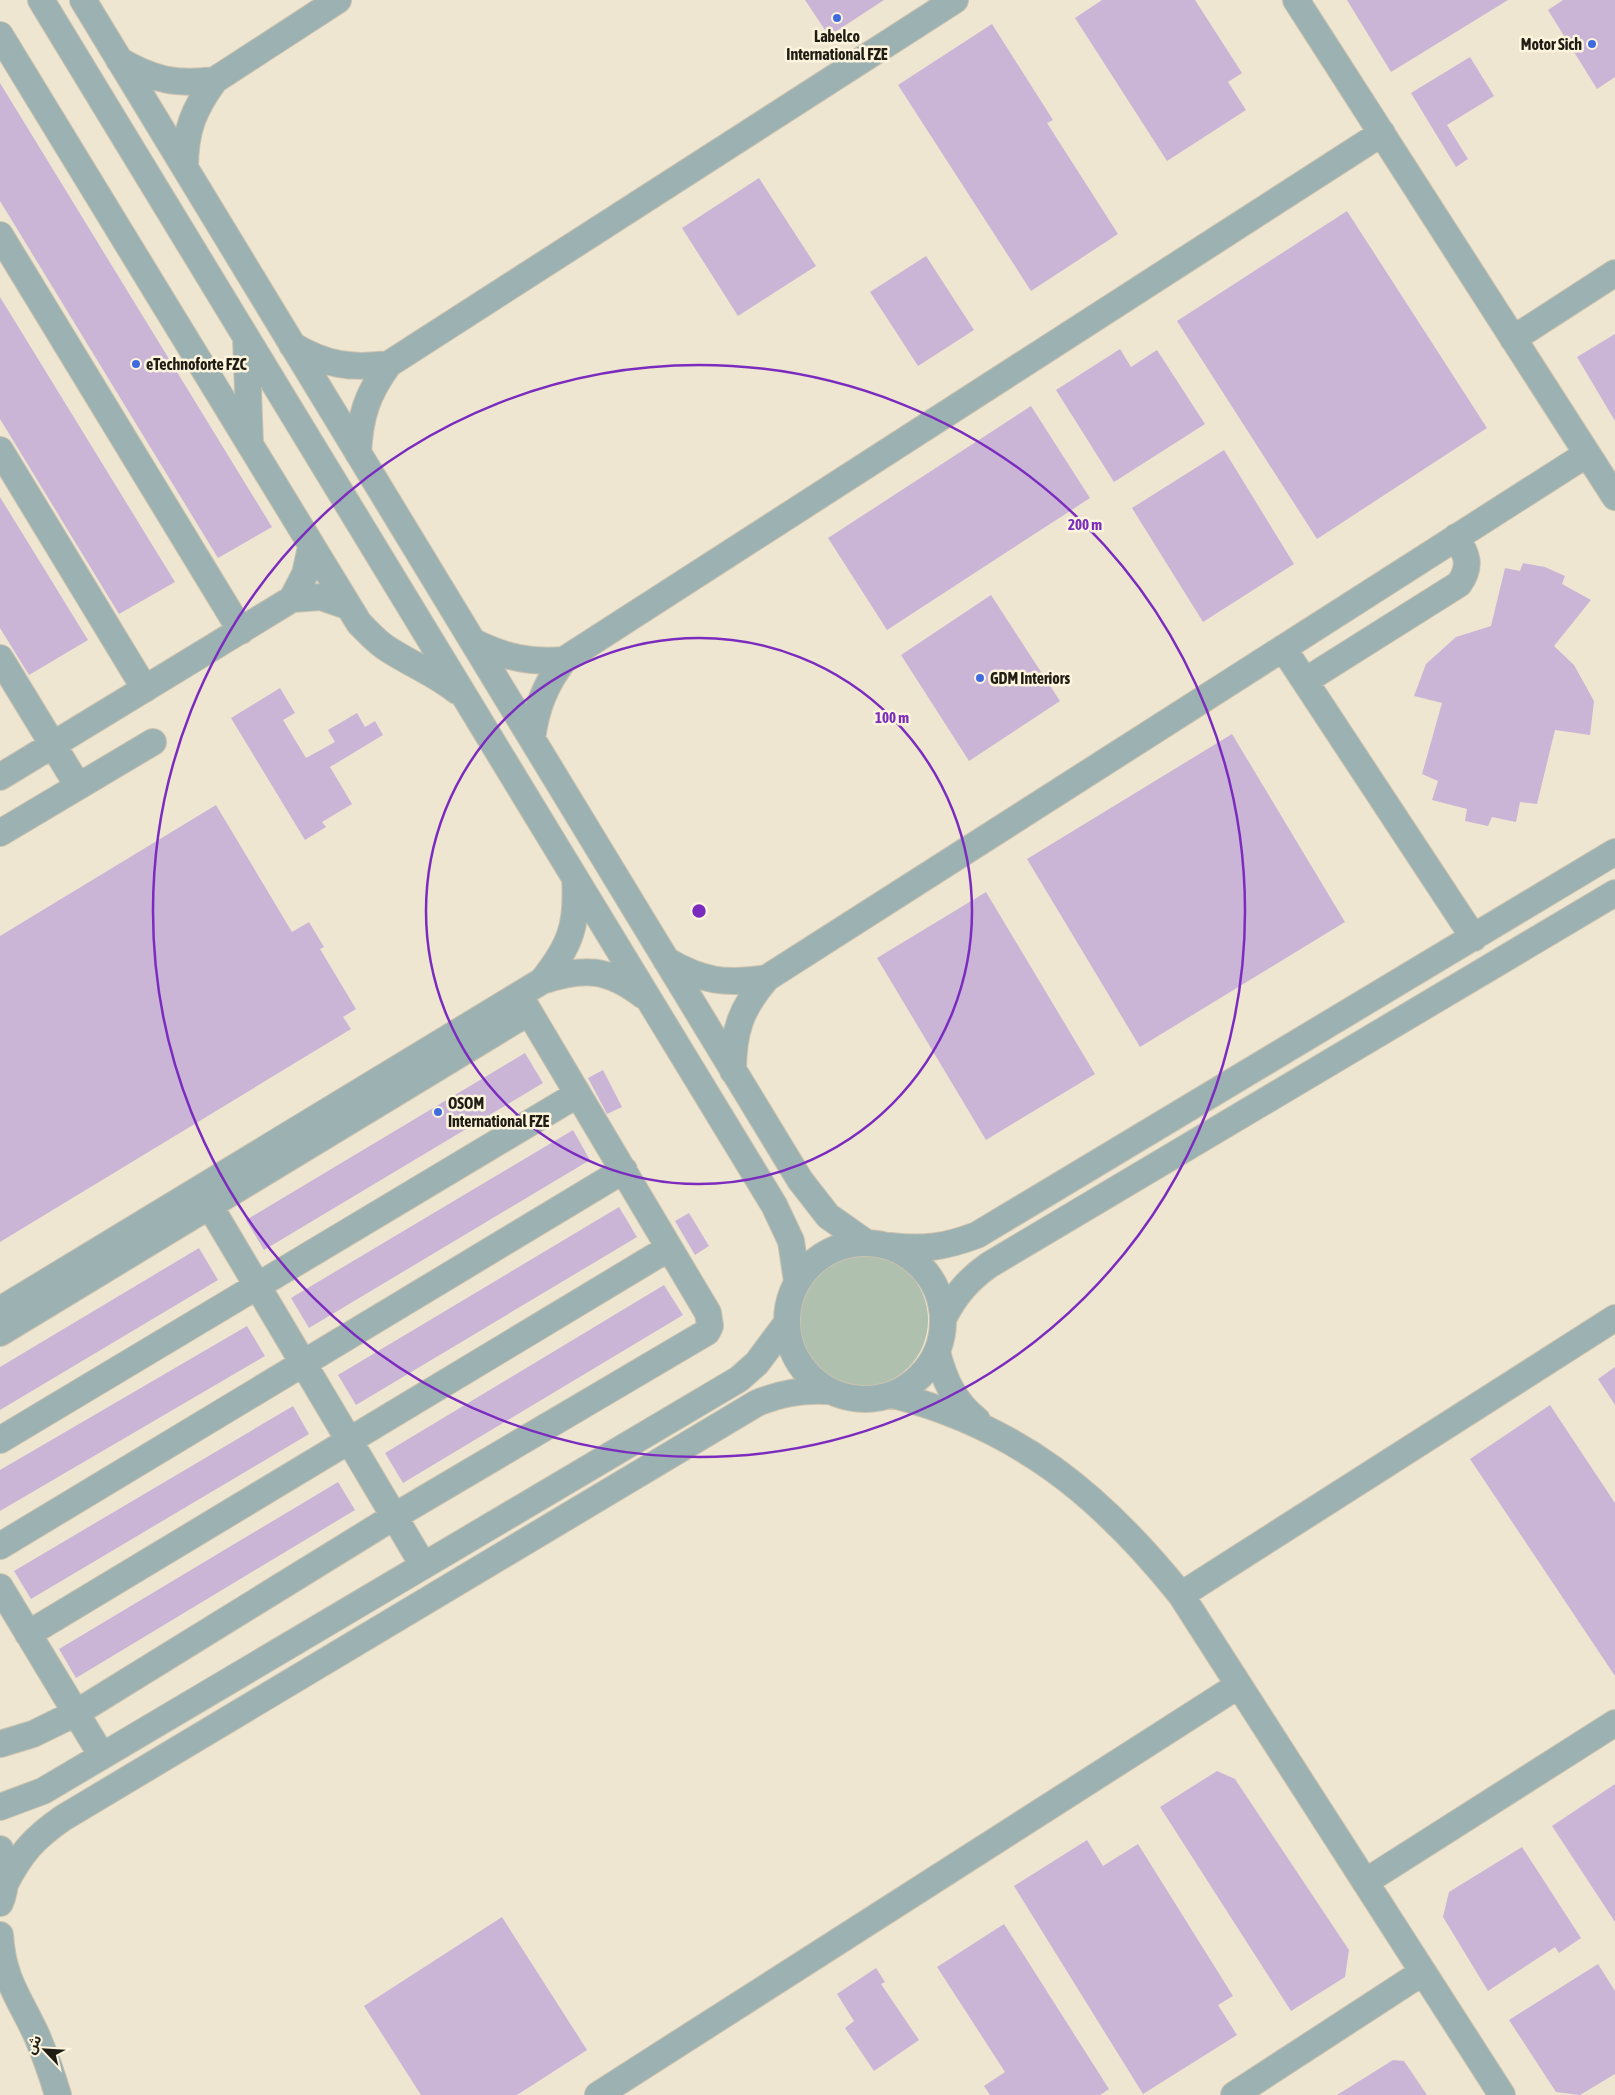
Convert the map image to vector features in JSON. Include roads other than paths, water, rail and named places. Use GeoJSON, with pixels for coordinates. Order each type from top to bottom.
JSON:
{"type":"FeatureCollection","features":[{"type":"Feature","properties":{"kind":"street"},"geometry":{"type":"LineString","coordinates":[[41,0],[784,1222],[793,1248],[797,1281]]}},
{"type":"Feature","properties":{"kind":"street"},"geometry":{"type":"LineString","coordinates":[[83,0],[733,1071],[813,1199],[828,1216],[878,1244],[911,1257],[928,1274],[939,1296],[943,1319]]}},
{"type":"Feature","properties":{"kind":"street"},"geometry":{"type":"LineString","coordinates":[[185,168],[185,144],[191,121],[201,99],[215,80],[338,0]]}},
{"type":"Feature","properties":{"kind":"street"},"geometry":{"type":"LineString","coordinates":[[358,453],[359,429],[365,405],[375,384],[389,364],[955,0]]}},
{"type":"Feature","properties":{"kind":"street"},"geometry":{"type":"LineString","coordinates":[[1302,2],[1382,133],[1615,498]]}},
{"type":"Feature","properties":{"kind":"street"},"geometry":{"type":"LineString","coordinates":[[0,35],[347,606],[373,638],[390,651],[430,671],[467,700]]}},
{"type":"Feature","properties":{"kind":"street"},"geometry":{"type":"LineString","coordinates":[[119,60],[141,73],[165,81],[190,83],[215,80]]}},
{"type":"Feature","properties":{"kind":"street"},"geometry":{"type":"LineString","coordinates":[[532,740],[535,718],[541,697],[551,678],[564,660],[1382,133]]}},
{"type":"Feature","properties":{"kind":"street"},"geometry":{"type":"LineString","coordinates":[[0,235],[241,631]]}},
{"type":"Feature","properties":{"kind":"street"},"geometry":{"type":"LineString","coordinates":[[1513,339],[1615,273]]}},
{"type":"Feature","properties":{"kind":"street"},"geometry":{"type":"LineString","coordinates":[[246,338],[250,446]]}},
{"type":"Feature","properties":{"kind":"street"},"geometry":{"type":"LineString","coordinates":[[292,344],[314,357],[338,365],[363,368],[389,364]]}},
{"type":"Feature","properties":{"kind":"street"},"geometry":{"type":"LineString","coordinates":[[0,450],[145,689]]}},
{"type":"Feature","properties":{"kind":"street"},"geometry":{"type":"LineString","coordinates":[[733,1071],[733,1046],[739,1020],[750,997],[767,978],[1587,454]]}},
{"type":"Feature","properties":{"kind":"street"},"geometry":{"type":"LineString","coordinates":[[1305,681],[1458,584],[1465,576],[1468,566],[1467,556],[1456,538]]}},
{"type":"Feature","properties":{"kind":"street"},"geometry":{"type":"LineString","coordinates":[[292,599],[305,574],[311,547]]}},
{"type":"Feature","properties":{"kind":"street"},"geometry":{"type":"LineString","coordinates":[[0,777],[292,599],[321,597],[347,606]]}},
{"type":"Feature","properties":{"kind":"street"},"geometry":{"type":"LineString","coordinates":[[474,642],[495,653],[517,659],[541,662],[564,660]]}},
{"type":"Feature","properties":{"kind":"street"},"geometry":{"type":"LineString","coordinates":[[1284,648],[1474,938]]}},
{"type":"Feature","properties":{"kind":"street"},"geometry":{"type":"LineString","coordinates":[[0,658],[78,786]]}},
{"type":"Feature","properties":{"kind":"street"},"geometry":{"type":"LineString","coordinates":[[0,833],[153,742]]}},
{"type":"Feature","properties":{"kind":"street"},"geometry":{"type":"LineString","coordinates":[[827,1391],[810,1379],[798,1363],[789,1345],[786,1324],[788,1302],[797,1281],[810,1265],[826,1252],[845,1245],[878,1244],[930,1248],[950,1246],[977,1235],[1615,852]]}},
{"type":"Feature","properties":{"kind":"street"},"geometry":{"type":"LineString","coordinates":[[0,1310],[205,1197],[524,1004],[560,959],[572,933],[577,905],[575,877]]}},
{"type":"Feature","properties":{"kind":"street"},"geometry":{"type":"LineString","coordinates":[[2,1902],[19,1858],[38,1835],[63,1818],[757,1404],[787,1392],[803,1390],[827,1391],[856,1399],[871,1400],[893,1395],[911,1385],[926,1370],[937,1352],[943,1319],[954,1297],[970,1279],[989,1265],[1615,893]]}},
{"type":"Feature","properties":{"kind":"street"},"geometry":{"type":"LineString","coordinates":[[666,960],[689,974],[714,981],[741,982],[767,978]]}},
{"type":"Feature","properties":{"kind":"street"},"geometry":{"type":"LineString","coordinates":[[542,980],[570,972],[599,972],[626,982],[649,999]]}},
{"type":"Feature","properties":{"kind":"street"},"geometry":{"type":"LineString","coordinates":[[0,1744],[34,1734],[76,1713],[394,1516],[707,1332],[710,1326],[708,1313],[524,1004]]}},
{"type":"Feature","properties":{"kind":"street"},"geometry":{"type":"LineString","coordinates":[[0,1440],[578,1094]]}},
{"type":"Feature","properties":{"kind":"street"},"geometry":{"type":"LineString","coordinates":[[0,1546],[624,1170]]}},
{"type":"Feature","properties":{"kind":"street"},"geometry":{"type":"LineString","coordinates":[[205,1197],[423,1565]]}},
{"type":"Feature","properties":{"kind":"street"},"geometry":{"type":"LineString","coordinates":[[0,1333],[205,1197]]}},
{"type":"Feature","properties":{"kind":"street"},"geometry":{"type":"LineString","coordinates":[[28,1634],[669,1248]]}},
{"type":"Feature","properties":{"kind":"street"},"geometry":{"type":"LineString","coordinates":[[1181,1594],[1615,1318]]}},
{"type":"Feature","properties":{"kind":"street"},"geometry":{"type":"LineString","coordinates":[[0,1807],[43,1790],[102,1756],[739,1379],[757,1363],[786,1324]]}},
{"type":"Feature","properties":{"kind":"street"},"geometry":{"type":"LineString","coordinates":[[937,1352],[943,1374],[954,1395],[969,1413],[987,1428]]}},
{"type":"Feature","properties":{"kind":"street"},"geometry":{"type":"LineString","coordinates":[[893,1395],[925,1403],[987,1428],[1032,1454],[1113,1517],[1148,1554],[1181,1594],[1502,2095]]}},
{"type":"Feature","properties":{"kind":"street"},"geometry":{"type":"LineString","coordinates":[[0,1587],[102,1756]]}},
{"type":"Feature","properties":{"kind":"street"},"geometry":{"type":"LineString","coordinates":[[598,2095],[1239,1685]]}},
{"type":"Feature","properties":{"kind":"street"},"geometry":{"type":"LineString","coordinates":[[1365,1882],[1615,1723]]}},
{"type":"Feature","properties":{"kind":"street"},"geometry":{"type":"LineString","coordinates":[[0,1849],[5,1866],[2,1902]]}},
{"type":"Feature","properties":{"kind":"street"},"geometry":{"type":"LineString","coordinates":[[0,1934],[8,1992],[36,2035],[58,2095]]}},
{"type":"Feature","properties":{"kind":"street"},"geometry":{"type":"LineString","coordinates":[[1234,2095],[1423,1972]]}},
{"type":"Feature","properties":{"kind":"place","name":"Labelco International FZE"},"geometry":{"type":"Point","coordinates":[837,18]}},
{"type":"Feature","properties":{"kind":"place","name":"Motor Sich"},"geometry":{"type":"Point","coordinates":[1592,44]}},
{"type":"Feature","properties":{"kind":"place","name":"eTechnoforte FZC"},"geometry":{"type":"Point","coordinates":[136,364]}},
{"type":"Feature","properties":{"kind":"place","name":"GDM Interiors"},"geometry":{"type":"Point","coordinates":[980,678]}},
{"type":"Feature","properties":{"kind":"place","name":"OSOM International FZE"},"geometry":{"type":"Point","coordinates":[438,1112]}}]}
